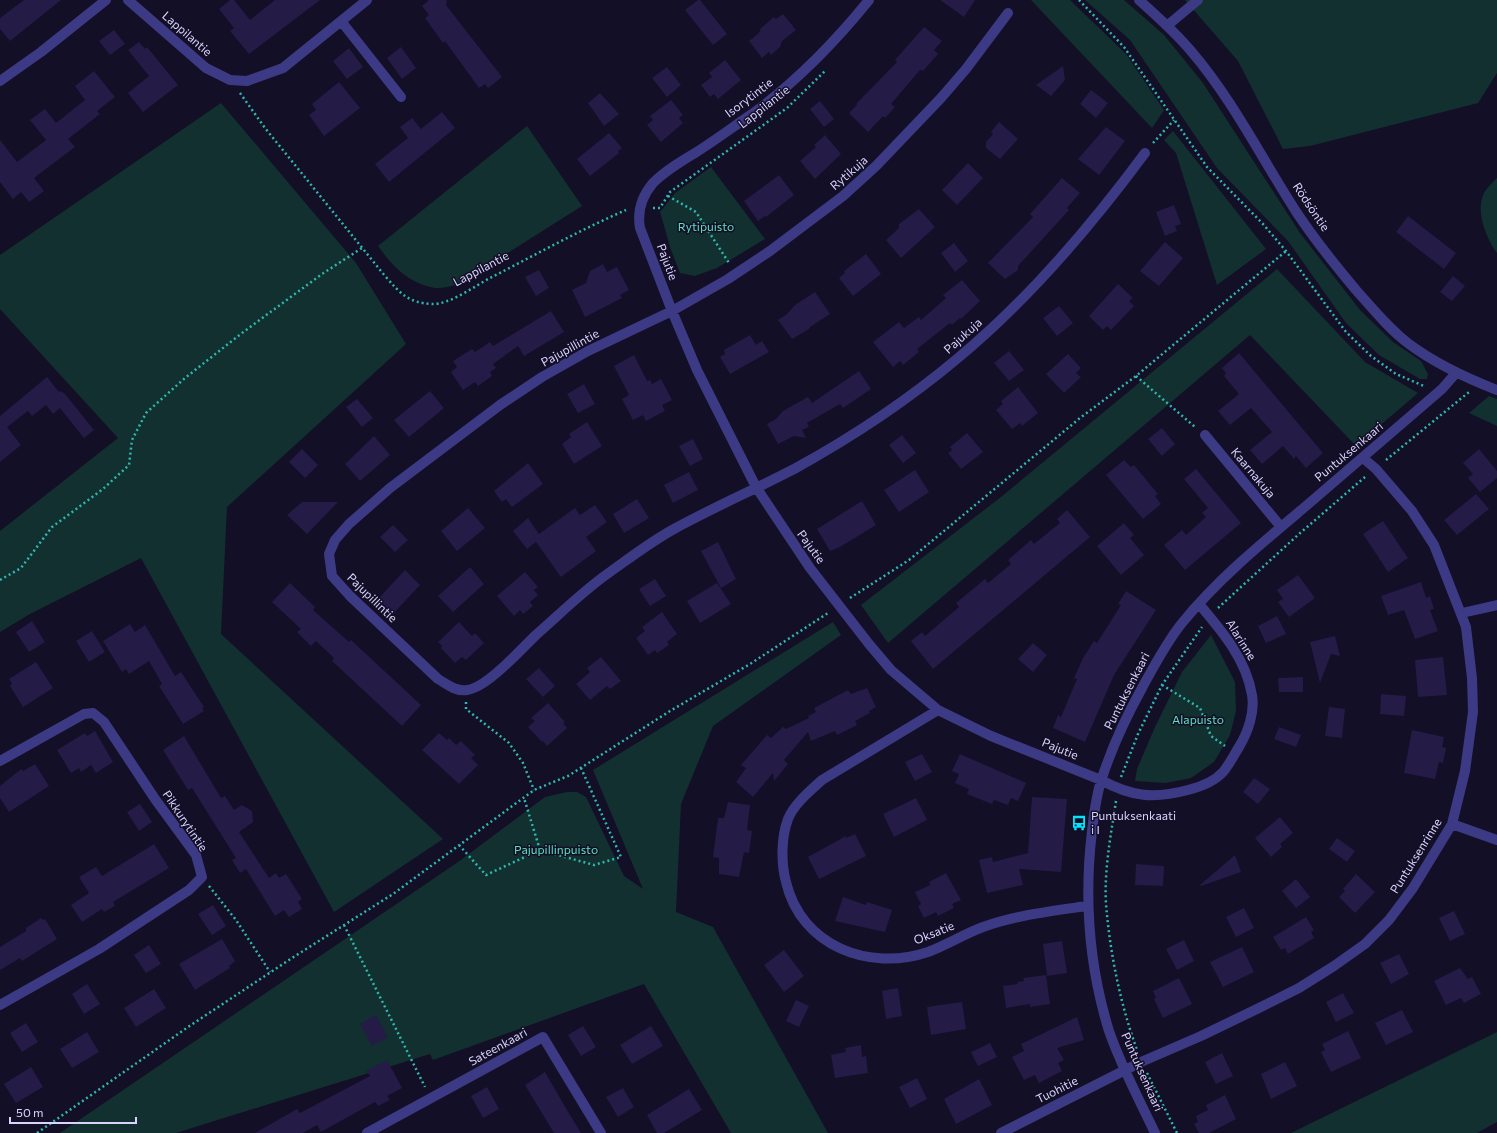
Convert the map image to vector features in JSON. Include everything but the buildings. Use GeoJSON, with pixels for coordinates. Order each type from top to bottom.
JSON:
{"type":"FeatureCollection","features":[{"type":"Feature","properties":{"kind":"street"},"geometry":{"type":"LineString","coordinates":[[0,80],[41,52],[106,0]]}},
{"type":"Feature","properties":{"kind":"street","name":"Lappilantie"},"geometry":{"type":"LineString","coordinates":[[128,0],[206,68],[230,80]]}},
{"type":"Feature","properties":{"kind":"street"},"geometry":{"type":"LineString","coordinates":[[230,80],[247,80],[283,68],[367,0]]}},
{"type":"Feature","properties":{"kind":"street","name":"Isorytintie"},"geometry":{"type":"LineString","coordinates":[[640,208],[643,196],[664,173],[716,139],[775,96],[826,48],[869,0]]}},
{"type":"Feature","properties":{"kind":"street","name":"Rödsöntie"},"geometry":{"type":"LineString","coordinates":[[1139,0],[1168,25],[1191,51],[1209,75],[1298,214],[1336,267],[1380,317],[1408,344],[1456,373],[1497,390]]}},
{"type":"Feature","properties":{"kind":"street"},"geometry":{"type":"LineString","coordinates":[[1168,25],[1198,0]]}},
{"type":"Feature","properties":{"kind":"street","name":"Rytikuja"},"geometry":{"type":"LineString","coordinates":[[672,312],[770,251],[843,196],[876,166],[966,69],[1008,13]]}},
{"type":"Feature","properties":{"kind":"street"},"geometry":{"type":"LineString","coordinates":[[341,21],[401,97]]}},
{"type":"Feature","properties":{"kind":"street","name":"Pajukuja"},"geometry":{"type":"LineString","coordinates":[[756,487],[795,468],[888,412],[961,356],[1052,266],[1119,188],[1145,153]]}},
{"type":"Feature","properties":{"kind":"street","name":"Pajutie"},"geometry":{"type":"LineString","coordinates":[[640,208],[638,217],[640,228],[672,312],[697,370],[756,487],[810,568],[891,670],[938,710],[991,736],[1101,780]]}},
{"type":"Feature","properties":{"kind":"street","name":"Pajupillintie"},"geometry":{"type":"LineString","coordinates":[[467,690],[454,689],[438,679],[350,596],[332,576],[329,554],[335,540],[349,524],[390,488],[500,405],[542,377],[588,351],[672,312]]}},
{"type":"Feature","properties":{"kind":"street","name":"Puntuksenkaari"},"geometry":{"type":"LineString","coordinates":[[1155,1133],[1124,1070],[1110,1031],[1099,993],[1087,906],[1089,859],[1101,780],[1128,715],[1158,658],[1181,624],[1234,567],[1442,389],[1456,373]]}},
{"type":"Feature","properties":{"kind":"street","name":"Kaarnakuja"},"geometry":{"type":"LineString","coordinates":[[1205,435],[1281,527]]}},
{"type":"Feature","properties":{"kind":"street","name":"Puntuksenrinne"},"geometry":{"type":"LineString","coordinates":[[1124,1070],[1201,1036],[1299,988],[1365,944],[1389,920],[1413,888],[1452,824],[1465,770],[1473,712],[1469,645],[1462,613],[1434,545],[1412,511],[1376,469],[1363,458]]}},
{"type":"Feature","properties":{"kind":"street"},"geometry":{"type":"LineString","coordinates":[[467,690],[487,681],[608,573],[674,529],[756,487]]}},
{"type":"Feature","properties":{"kind":"street","name":"Alarinne"},"geometry":{"type":"LineString","coordinates":[[1101,780],[1117,789],[1142,796],[1160,797],[1205,785],[1222,773],[1235,754],[1245,736],[1252,713],[1252,696],[1242,662],[1229,641],[1199,604]]}},
{"type":"Feature","properties":{"kind":"street"},"geometry":{"type":"LineString","coordinates":[[1462,613],[1497,605]]}},
{"type":"Feature","properties":{"kind":"street","name":"Oksatie"},"geometry":{"type":"LineString","coordinates":[[938,710],[822,780],[807,794],[788,819],[784,840],[783,860],[786,882],[792,902],[801,919],[815,934],[835,946],[857,954],[882,958],[903,958],[928,952],[983,927],[1014,918],[1087,906]]}},
{"type":"Feature","properties":{"kind":"street","name":"Pikkurytintie"},"geometry":{"type":"LineString","coordinates":[[0,761],[84,714],[93,713],[104,722],[154,799],[196,855],[202,877]]}},
{"type":"Feature","properties":{"kind":"street"},"geometry":{"type":"LineString","coordinates":[[1452,824],[1497,840]]}},
{"type":"Feature","properties":{"kind":"street"},"geometry":{"type":"LineString","coordinates":[[0,1005],[99,949],[189,890],[202,877]]}},
{"type":"Feature","properties":{"kind":"street","name":"Sateenkaari"},"geometry":{"type":"LineString","coordinates":[[367,1133],[543,1037],[601,1133]]}},
{"type":"Feature","properties":{"kind":"street","name":"Tuohitie"},"geometry":{"type":"LineString","coordinates":[[1000,1133],[1124,1070]]}},
{"type":"Feature","properties":{"kind":"path"},"geometry":{"type":"LineString","coordinates":[[1079,0],[1124,47],[1155,89],[1174,120],[1207,167],[1286,251],[1346,332],[1371,356],[1396,374],[1420,386],[1466,394]]}},
{"type":"Feature","properties":{"kind":"path","name":"Lappilantie"},"geometry":{"type":"LineString","coordinates":[[230,80],[265,128],[402,296],[417,302],[434,304],[455,297],[611,217],[633,208],[660,208],[668,196],[691,176],[787,108],[827,68]]}},
{"type":"Feature","properties":{"kind":"path"},"geometry":{"type":"LineString","coordinates":[[1145,153],[1174,120]]}},
{"type":"Feature","properties":{"kind":"path"},"geometry":{"type":"LineString","coordinates":[[668,196],[696,212],[736,273]]}},
{"type":"Feature","properties":{"kind":"path"},"geometry":{"type":"LineString","coordinates":[[0,580],[21,568],[52,527],[103,489],[129,466],[132,440],[146,413],[185,378],[242,333],[322,274],[362,248]]}},
{"type":"Feature","properties":{"kind":"path"},"geometry":{"type":"LineString","coordinates":[[37,1133],[270,973],[393,894],[534,790],[568,776],[670,711],[750,664],[909,560],[1080,418],[1136,376],[1286,251]]}},
{"type":"Feature","properties":{"kind":"path"},"geometry":{"type":"LineString","coordinates":[[1136,376],[1205,435]]}},
{"type":"Feature","properties":{"kind":"path"},"geometry":{"type":"LineString","coordinates":[[1177,1133],[1141,1062],[1130,1030],[1117,985],[1106,903],[1111,834],[1117,789],[1127,760],[1162,685],[1209,616],[1298,534],[1466,394],[1484,385]]}},
{"type":"Feature","properties":{"kind":"path"},"geometry":{"type":"LineString","coordinates":[[1162,685],[1200,708],[1211,736],[1235,754]]}},
{"type":"Feature","properties":{"kind":"path"},"geometry":{"type":"LineString","coordinates":[[467,690],[466,709],[509,743],[523,763],[534,790]]}},
{"type":"Feature","properties":{"kind":"path"},"geometry":{"type":"LineString","coordinates":[[459,845],[486,875],[540,850],[594,865],[621,857],[581,768]]}},
{"type":"Feature","properties":{"kind":"path"},"geometry":{"type":"LineString","coordinates":[[524,798],[540,850]]}},
{"type":"Feature","properties":{"kind":"path"},"geometry":{"type":"LineString","coordinates":[[202,877],[236,920],[270,973]]}},
{"type":"Feature","properties":{"kind":"path"},"geometry":{"type":"LineString","coordinates":[[344,925],[431,1098]]}},
{"type":"Feature","properties":{"kind":"green space"},"geometry":{"type":"Polygon","coordinates":[[[1031,0],[1070,0],[1126,54],[1164,110],[1152,128],[1031,0]]]}},
{"type":"Feature","properties":{"kind":"green space"},"geometry":{"type":"Polygon","coordinates":[[[1085,0],[1124,0],[1164,35],[1203,83],[1300,233],[1360,310],[1393,342],[1421,361],[1428,374],[1427,379],[1420,379],[1379,355],[1346,323],[1288,241],[1217,168],[1130,40],[1085,0]]]}},
{"type":"Feature","properties":{"kind":"green space"},"geometry":{"type":"Polygon","coordinates":[[[1185,0],[1497,0],[1497,73],[1478,103],[1310,146],[1283,149],[1238,61],[1185,0]]]}},
{"type":"Feature","properties":{"kind":"green space"},"geometry":{"type":"Polygon","coordinates":[[[221,103],[356,263],[406,344],[227,507],[221,634],[443,839],[334,912],[141,558],[30,614],[0,632],[0,531],[118,438],[0,309],[0,255],[221,103]]]}},
{"type":"Feature","properties":{"kind":"green space"},"geometry":{"type":"Polygon","coordinates":[[[527,126],[582,206],[457,285],[443,288],[425,286],[409,278],[389,261],[378,246],[527,126]]]}},
{"type":"Feature","properties":{"kind":"green space"},"geometry":{"type":"Polygon","coordinates":[[[1173,131],[1266,249],[1217,285],[1176,153],[1164,140],[1173,131]]]}},
{"type":"Feature","properties":{"kind":"green space","name":"Rytipuisto"},"geometry":{"type":"Polygon","coordinates":[[[711,167],[765,239],[717,268],[695,276],[680,273],[671,250],[660,212],[675,193],[711,167]]]}},
{"type":"Feature","properties":{"kind":"green space"},"geometry":{"type":"Polygon","coordinates":[[[1497,178],[1497,253],[1489,240],[1483,224],[1481,208],[1484,193],[1497,178]]]}},
{"type":"Feature","properties":{"kind":"green space"},"geometry":{"type":"Polygon","coordinates":[[[1277,269],[1365,362],[1418,393],[1356,446],[1250,335],[888,643],[861,605],[1001,497],[1277,269]]]}},
{"type":"Feature","properties":{"kind":"green space"},"geometry":{"type":"Polygon","coordinates":[[[1489,396],[1497,399],[1497,426],[1469,413],[1489,396]]]}},
{"type":"Feature","properties":{"kind":"green space","name":"Pajupillinpuisto"},"geometry":{"type":"Polygon","coordinates":[[[833,622],[841,635],[713,726],[681,804],[676,912],[713,927],[828,1133],[731,1133],[644,984],[433,1060],[430,1054],[176,1133],[60,1133],[458,862],[545,797],[567,792],[577,792],[586,797],[624,876],[643,889],[593,770],[833,622]]]}},
{"type":"Feature","properties":{"kind":"green space","name":"Alapuisto"},"geometry":{"type":"Polygon","coordinates":[[[1211,635],[1235,682],[1236,711],[1230,735],[1214,762],[1191,778],[1166,783],[1135,781],[1137,769],[1155,727],[1182,672],[1211,635]]]}},
{"type":"Feature","properties":{"kind":"green space"},"geometry":{"type":"Polygon","coordinates":[[[1497,1032],[1497,1122],[1477,1133],[1291,1133],[1497,1032]]]}},
{"type":"Feature","properties":{"kind":"place","name":"Puntuksenkaati i I"},"geometry":{"type":"Point","coordinates":[1079,823]}}]}
